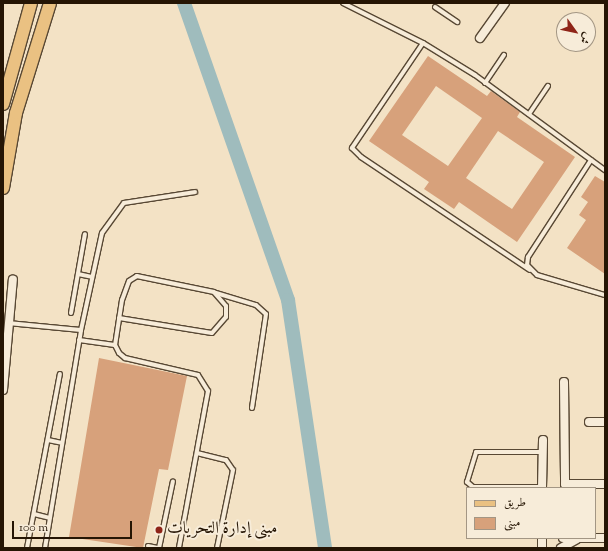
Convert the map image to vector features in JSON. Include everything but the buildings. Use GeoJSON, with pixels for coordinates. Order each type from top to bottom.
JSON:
{"type":"FeatureCollection","features":[{"type":"Feature","properties":{"kind":"main road"},"geometry":{"type":"LineString","coordinates":[[3,104],[31,3]]}},
{"type":"Feature","properties":{"kind":"main road"},"geometry":{"type":"LineString","coordinates":[[3,188],[16,113],[50,3]]}},
{"type":"Feature","properties":{"kind":"street"},"geometry":{"type":"LineString","coordinates":[[480,38],[505,3]]}},
{"type":"Feature","properties":{"kind":"street"},"geometry":{"type":"LineString","coordinates":[[3,390],[6,323],[13,279]]}},
{"type":"Feature","properties":{"kind":"street"},"geometry":{"type":"LineString","coordinates":[[564,382],[565,484],[605,484]]}},
{"type":"Feature","properties":{"kind":"street"},"geometry":{"type":"LineString","coordinates":[[589,422],[605,422]]}},
{"type":"Feature","properties":{"kind":"street"},"geometry":{"type":"LineString","coordinates":[[542,487],[543,440]]}},
{"type":"Feature","properties":{"kind":"street"},"geometry":{"type":"LineString","coordinates":[[561,548],[577,539]]}},
{"type":"Feature","properties":{"kind":"lane"},"geometry":{"type":"LineString","coordinates":[[342,3],[423,43],[485,82],[605,170]]}},
{"type":"Feature","properties":{"kind":"lane"},"geometry":{"type":"LineString","coordinates":[[435,7],[457,22]]}},
{"type":"Feature","properties":{"kind":"lane"},"geometry":{"type":"LineString","coordinates":[[423,43],[352,148],[361,158],[537,275],[605,295]]}},
{"type":"Feature","properties":{"kind":"lane"},"geometry":{"type":"LineString","coordinates":[[485,82],[504,55]]}},
{"type":"Feature","properties":{"kind":"lane"},"geometry":{"type":"LineString","coordinates":[[528,114],[548,86]]}},
{"type":"Feature","properties":{"kind":"lane"},"geometry":{"type":"LineString","coordinates":[[530,270],[528,257],[591,160]]}},
{"type":"Feature","properties":{"kind":"lane"},"geometry":{"type":"LineString","coordinates":[[45,548],[79,340],[102,233],[124,203],[195,192]]}},
{"type":"Feature","properties":{"kind":"lane"},"geometry":{"type":"LineString","coordinates":[[72,313],[85,234]]}},
{"type":"Feature","properties":{"kind":"lane"},"geometry":{"type":"LineString","coordinates":[[78,274],[92,277]]}},
{"type":"Feature","properties":{"kind":"lane"},"geometry":{"type":"LineString","coordinates":[[115,345],[125,288],[138,276],[214,292],[256,305],[266,314],[252,408]]}},
{"type":"Feature","properties":{"kind":"lane"},"geometry":{"type":"LineString","coordinates":[[119,318],[212,333],[226,317],[226,306],[214,292]]}},
{"type":"Feature","properties":{"kind":"lane"},"geometry":{"type":"LineString","coordinates":[[6,323],[81,330]]}},
{"type":"Feature","properties":{"kind":"lane"},"geometry":{"type":"LineString","coordinates":[[79,340],[115,345],[126,358],[198,375],[206,383],[208,391],[179,548]]}},
{"type":"Feature","properties":{"kind":"lane"},"geometry":{"type":"LineString","coordinates":[[27,548],[60,374]]}},
{"type":"Feature","properties":{"kind":"lane"},"geometry":{"type":"LineString","coordinates":[[48,440],[62,443]]}},
{"type":"Feature","properties":{"kind":"lane"},"geometry":{"type":"LineString","coordinates":[[473,487],[467,482],[476,452],[543,452]]}},
{"type":"Feature","properties":{"kind":"lane"},"geometry":{"type":"LineString","coordinates":[[197,453],[226,460],[233,470],[217,548]]}},
{"type":"Feature","properties":{"kind":"lane"},"geometry":{"type":"LineString","coordinates":[[148,546],[159,548],[173,481]]}},
{"type":"Feature","properties":{"kind":"lane"},"geometry":{"type":"LineString","coordinates":[[34,514],[50,518]]}},
{"type":"Feature","properties":{"kind":"waterway"},"geometry":{"type":"LineString","coordinates":[[184,3],[288,300],[325,548]]}},
{"type":"Feature","properties":{"kind":"place","name":"مبنى إدارة التحريات"},"geometry":{"type":"Point","coordinates":[159,530]}}]}
